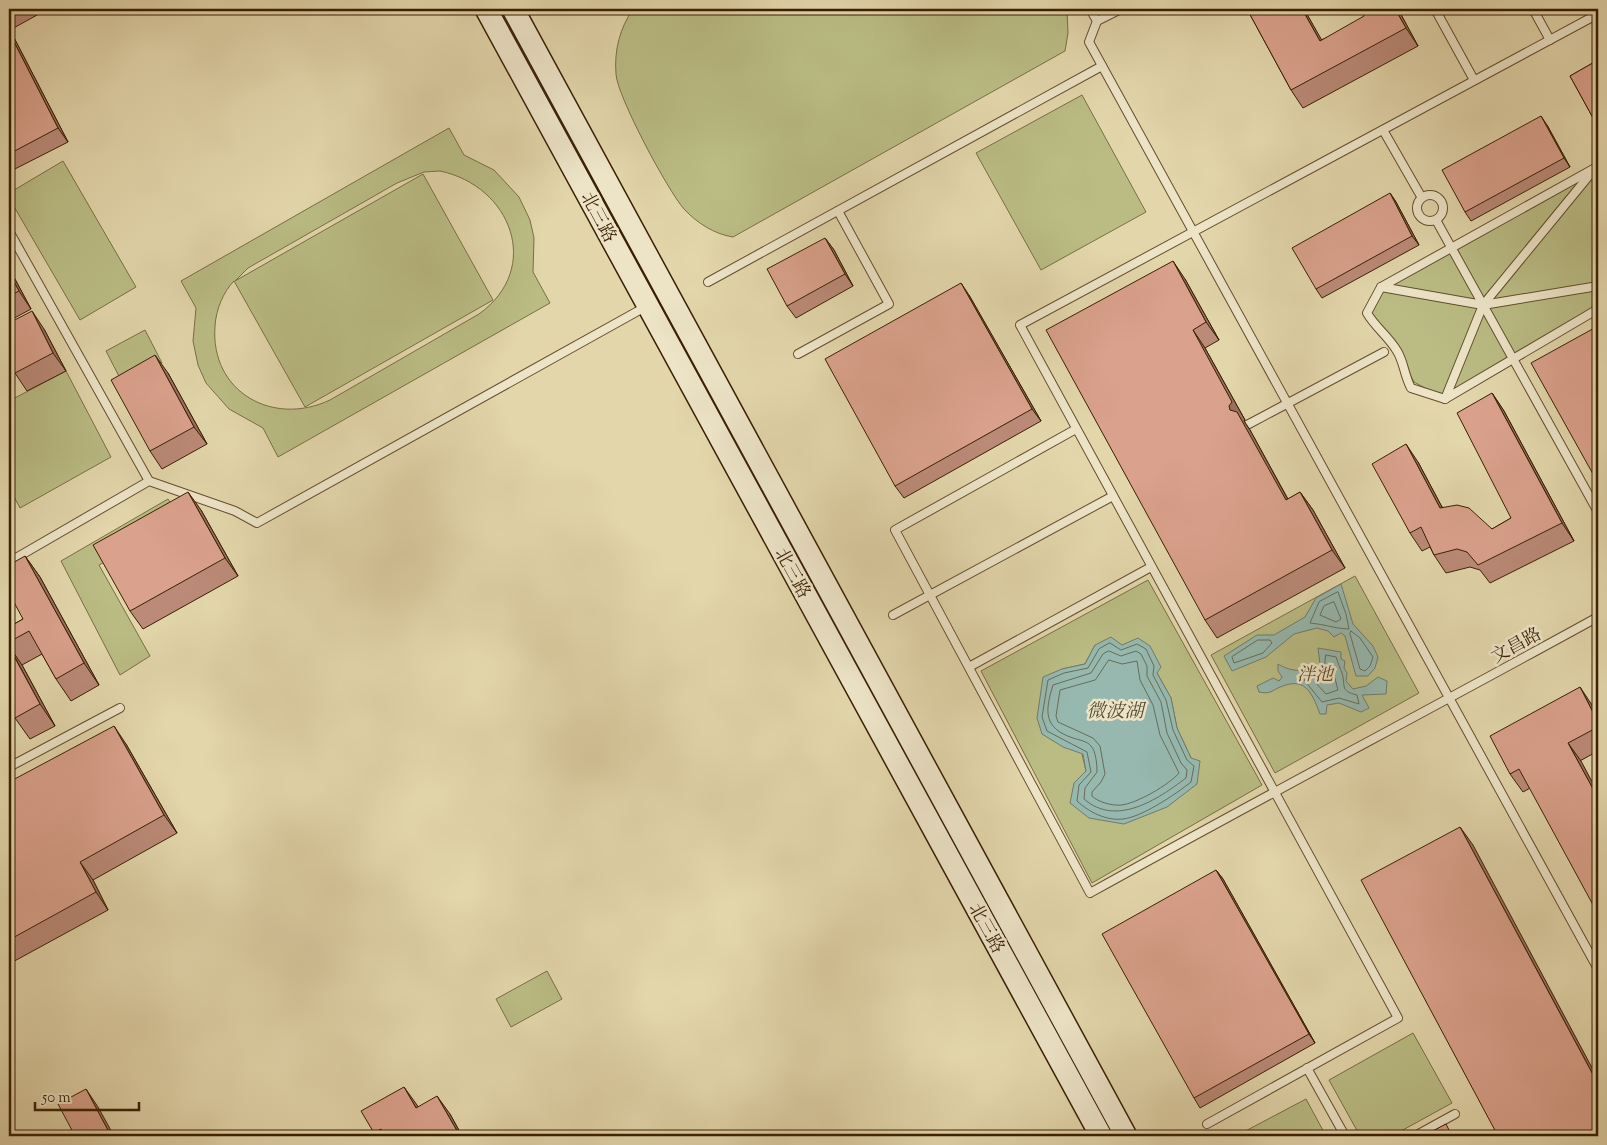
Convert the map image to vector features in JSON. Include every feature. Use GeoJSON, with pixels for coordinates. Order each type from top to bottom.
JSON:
{"type":"FeatureCollection","features":[{"type":"Feature","properties":{"kind":"main road","name":"北三路"},"geometry":{"type":"LineString","coordinates":[[486,9],[1101,1136]]}},
{"type":"Feature","properties":{"kind":"main road","name":"北三路"},"geometry":{"type":"LineString","coordinates":[[513,9],[1126,1136]]}},
{"type":"Feature","properties":{"kind":"lane"},"geometry":{"type":"LineString","coordinates":[[1090,9],[1097,22]]}},
{"type":"Feature","properties":{"kind":"lane"},"geometry":{"type":"LineString","coordinates":[[1121,9],[1097,22],[1089,42],[1598,969]]}},
{"type":"Feature","properties":{"kind":"lane"},"geometry":{"type":"LineString","coordinates":[[1435,9],[1474,80]]}},
{"type":"Feature","properties":{"kind":"lane"},"geometry":{"type":"LineString","coordinates":[[1533,9],[1550,40]]}},
{"type":"Feature","properties":{"kind":"lane"},"geometry":{"type":"LineString","coordinates":[[1207,1124],[1398,1018],[1020,325],[1598,14]]}},
{"type":"Feature","properties":{"kind":"lane"},"geometry":{"type":"LineString","coordinates":[[708,282],[1102,66]]}},
{"type":"Feature","properties":{"kind":"lane"},"geometry":{"type":"LineString","coordinates":[[1383,130],[1422,198]]}},
{"type":"Feature","properties":{"kind":"lane"},"geometry":{"type":"LineString","coordinates":[[1445,399],[1483,305],[1595,168],[1381,287],[1367,313],[1397,350],[1403,365],[1404,374],[1411,388],[1445,399],[1598,309]]}},
{"type":"Feature","properties":{"kind":"lane"},"geometry":{"type":"LineString","coordinates":[[1431,195],[1440,200],[1442,213],[1436,220],[1428,222],[1418,215],[1417,208],[1422,198],[1431,195]]}},
{"type":"Feature","properties":{"kind":"lane"},"geometry":{"type":"LineString","coordinates":[[798,354],[889,304],[838,210]]}},
{"type":"Feature","properties":{"kind":"lane"},"geometry":{"type":"LineString","coordinates":[[1436,220],[1598,512]]}},
{"type":"Feature","properties":{"kind":"lane"},"geometry":{"type":"LineString","coordinates":[[9,231],[149,482],[235,511],[257,523],[647,306]]}},
{"type":"Feature","properties":{"kind":"lane"},"geometry":{"type":"LineString","coordinates":[[1381,287],[1483,305],[1598,286]]}},
{"type":"Feature","properties":{"kind":"lane"},"geometry":{"type":"LineString","coordinates":[[1247,425],[1384,352]]}},
{"type":"Feature","properties":{"kind":"lane"},"geometry":{"type":"LineString","coordinates":[[1076,429],[895,530],[969,667],[1151,567]]}},
{"type":"Feature","properties":{"kind":"lane"},"geometry":{"type":"LineString","coordinates":[[9,562],[149,482]]}},
{"type":"Feature","properties":{"kind":"lane"},"geometry":{"type":"LineString","coordinates":[[892,616],[1113,496]]}},
{"type":"Feature","properties":{"kind":"lane","name":"文昌路"},"geometry":{"type":"LineString","coordinates":[[969,667],[1090,892],[1274,790],[1449,699],[1598,617]]}},
{"type":"Feature","properties":{"kind":"lane"},"geometry":{"type":"LineString","coordinates":[[9,767],[120,708]]}},
{"type":"Feature","properties":{"kind":"lane"},"geometry":{"type":"LineString","coordinates":[[1307,1068],[1345,1136]]}},
{"type":"Feature","properties":{"kind":"lane"},"geometry":{"type":"LineString","coordinates":[[1415,1136],[1455,1114]]}},
{"type":"Feature","properties":{"kind":"green space"},"geometry":{"type":"Polygon","coordinates":[[[633,9],[1067,9],[1068,33],[1065,51],[733,237],[706,227],[684,209],[656,164],[625,102],[616,74],[616,56],[621,32],[633,9]]]}},
{"type":"Feature","properties":{"kind":"green space"},"geometry":{"type":"Polygon","coordinates":[[[1082,95],[1146,212],[1041,270],[976,153],[1082,95]]]}},
{"type":"Feature","properties":{"kind":"green space"},"geometry":{"type":"Polygon","coordinates":[[[449,128],[464,155],[494,170],[519,197],[530,220],[534,238],[533,272],[550,303],[278,457],[263,428],[229,409],[206,383],[198,365],[193,341],[196,308],[181,281],[449,128]],[[440,171],[424,172],[397,183],[248,268],[235,281],[423,174],[493,300],[305,407],[234,281],[221,302],[215,326],[216,349],[223,369],[234,386],[249,398],[267,406],[287,409],[308,407],[330,400],[479,314],[499,295],[510,274],[514,252],[510,231],[500,211],[485,193],[465,180],[440,171]]]}},
{"type":"Feature","properties":{"kind":"green space"},"geometry":{"type":"Polygon","coordinates":[[[63,161],[136,287],[80,320],[9,198],[9,193],[63,161]]]}},
{"type":"Feature","properties":{"kind":"green space"},"geometry":{"type":"Polygon","coordinates":[[[1595,168],[1598,174],[1598,309],[1445,399],[1414,382],[1397,351],[1367,313],[1381,287],[1595,168]]]}},
{"type":"Feature","properties":{"kind":"green space"},"geometry":{"type":"Polygon","coordinates":[[[145,330],[162,363],[123,384],[106,351],[145,330]]]}},
{"type":"Feature","properties":{"kind":"green space"},"geometry":{"type":"Polygon","coordinates":[[[66,371],[111,457],[20,508],[9,487],[9,401],[66,371]]]}},
{"type":"Feature","properties":{"kind":"green space"},"geometry":{"type":"Polygon","coordinates":[[[168,499],[182,520],[99,565],[150,656],[120,675],[61,561],[168,499]]]}},
{"type":"Feature","properties":{"kind":"green space","name":"泮池"},"geometry":{"type":"Polygon","coordinates":[[[1355,576],[1419,693],[1275,773],[1211,655],[1355,576]]]}},
{"type":"Feature","properties":{"kind":"green space"},"geometry":{"type":"Polygon","coordinates":[[[1148,580],[1262,785],[1092,883],[981,671],[1148,580]],[[1095,645],[1085,664],[1062,669],[1086,771],[1074,783],[1191,758],[1177,728],[1171,698],[1157,673],[1122,645],[1095,645]]]}},
{"type":"Feature","properties":{"kind":"green space"},"geometry":{"type":"Polygon","coordinates":[[[547,971],[562,999],[511,1027],[496,999],[547,971]]]}},
{"type":"Feature","properties":{"kind":"green space"},"geometry":{"type":"Polygon","coordinates":[[[1413,1033],[1452,1103],[1392,1136],[1360,1136],[1329,1080],[1413,1033]]]}},
{"type":"Feature","properties":{"kind":"green space"},"geometry":{"type":"Polygon","coordinates":[[[1306,1099],[1326,1136],[1236,1136],[1306,1099]]]}},
{"type":"Feature","properties":{"kind":"water"},"geometry":{"type":"Polygon","coordinates":[[[1341,584],[1353,624],[1373,646],[1378,657],[1375,668],[1368,676],[1356,676],[1345,636],[1341,633],[1334,637],[1328,631],[1317,628],[1294,634],[1266,657],[1232,671],[1224,656],[1257,635],[1274,635],[1305,617],[1316,598],[1341,584]]]}},
{"type":"Feature","properties":{"kind":"water","name":"微波湖"},"geometry":{"type":"Polygon","coordinates":[[[1111,637],[1122,645],[1138,638],[1150,646],[1161,667],[1157,673],[1171,698],[1177,728],[1191,758],[1200,761],[1197,784],[1167,807],[1124,824],[1089,818],[1070,803],[1074,783],[1086,771],[1083,754],[1063,747],[1042,734],[1037,718],[1043,677],[1062,669],[1085,664],[1095,645],[1111,637]]]}},
{"type":"Feature","properties":{"kind":"water"},"geometry":{"type":"Polygon","coordinates":[[[1318,648],[1341,652],[1341,659],[1345,661],[1346,681],[1353,689],[1366,686],[1378,677],[1387,681],[1386,694],[1362,695],[1369,708],[1361,712],[1339,703],[1327,705],[1326,714],[1320,714],[1310,692],[1300,685],[1287,685],[1265,693],[1259,692],[1257,686],[1273,678],[1279,681],[1282,677],[1278,671],[1278,664],[1289,669],[1305,670],[1320,664],[1318,648]]]}},
{"type":"Feature","properties":{"kind":"building"},"geometry":{"type":"Polygon","coordinates":[[[1247,9],[1302,9],[1320,41],[1364,16],[1360,9],[1395,9],[1406,28],[1291,90],[1247,9]]]}},
{"type":"Feature","properties":{"kind":"building"},"geometry":{"type":"Polygon","coordinates":[[[9,32],[58,128],[9,154],[9,32]]]}},
{"type":"Feature","properties":{"kind":"building"},"geometry":{"type":"Polygon","coordinates":[[[1598,60],[1598,86],[1594,89],[1598,96],[1598,127],[1570,76],[1598,60]]]}},
{"type":"Feature","properties":{"kind":"building"},"geometry":{"type":"Polygon","coordinates":[[[1541,116],[1564,158],[1465,212],[1442,170],[1541,116]]]}},
{"type":"Feature","properties":{"kind":"building"},"geometry":{"type":"Polygon","coordinates":[[[1390,193],[1412,236],[1316,289],[1292,248],[1390,193]]]}},
{"type":"Feature","properties":{"kind":"building"},"geometry":{"type":"Polygon","coordinates":[[[825,238],[845,274],[787,306],[767,269],[825,238]]]}},
{"type":"Feature","properties":{"kind":"building"},"geometry":{"type":"Polygon","coordinates":[[[1173,261],[1206,322],[1193,330],[1232,402],[1229,406],[1230,410],[1237,412],[1286,500],[1300,492],[1332,550],[1205,620],[1046,330],[1173,261]]]}},
{"type":"Feature","properties":{"kind":"building"},"geometry":{"type":"Polygon","coordinates":[[[9,273],[19,291],[9,296],[9,273]]]}},
{"type":"Feature","properties":{"kind":"building"},"geometry":{"type":"Polygon","coordinates":[[[961,283],[1032,409],[895,486],[825,359],[961,283]]]}},
{"type":"Feature","properties":{"kind":"building"},"geometry":{"type":"Polygon","coordinates":[[[32,311],[53,353],[15,373],[9,362],[9,323],[32,311]]]}},
{"type":"Feature","properties":{"kind":"building"},"geometry":{"type":"Polygon","coordinates":[[[1598,326],[1598,483],[1531,363],[1598,326]]]}},
{"type":"Feature","properties":{"kind":"building"},"geometry":{"type":"Polygon","coordinates":[[[155,355],[194,427],[150,451],[111,380],[155,355]]]}},
{"type":"Feature","properties":{"kind":"building"},"geometry":{"type":"Polygon","coordinates":[[[1492,393],[1562,523],[1478,565],[1467,552],[1457,549],[1434,555],[1421,527],[1410,533],[1372,464],[1406,444],[1440,508],[1457,505],[1469,508],[1492,529],[1511,518],[1457,413],[1492,393]]]}},
{"type":"Feature","properties":{"kind":"building"},"geometry":{"type":"Polygon","coordinates":[[[188,492],[225,558],[130,611],[93,545],[188,492]]]}},
{"type":"Feature","properties":{"kind":"building"},"geometry":{"type":"Polygon","coordinates":[[[25,556],[84,663],[56,679],[29,631],[9,642],[9,627],[23,619],[9,593],[9,565],[25,556]]]}},
{"type":"Feature","properties":{"kind":"building"},"geometry":{"type":"Polygon","coordinates":[[[9,647],[40,704],[15,718],[9,707],[9,647]]]}},
{"type":"Feature","properties":{"kind":"building"},"geometry":{"type":"Polygon","coordinates":[[[1580,687],[1598,722],[1598,727],[1568,743],[1598,798],[1598,914],[1519,769],[1510,774],[1490,736],[1580,687]]]}},
{"type":"Feature","properties":{"kind":"building"},"geometry":{"type":"Polygon","coordinates":[[[114,726],[164,815],[80,862],[96,892],[9,940],[9,782],[114,726]]]}},
{"type":"Feature","properties":{"kind":"building"},"geometry":{"type":"Polygon","coordinates":[[[1460,827],[1598,1084],[1598,1136],[1498,1136],[1361,880],[1460,827]]]}},
{"type":"Feature","properties":{"kind":"building"},"geometry":{"type":"Polygon","coordinates":[[[1216,870],[1309,1034],[1194,1098],[1102,934],[1216,870]]]}},
{"type":"Feature","properties":{"kind":"building"},"geometry":{"type":"Polygon","coordinates":[[[404,1087],[416,1108],[437,1096],[460,1136],[385,1136],[381,1129],[374,1133],[361,1111],[404,1087]]]}},
{"type":"Feature","properties":{"kind":"building"},"geometry":{"type":"Polygon","coordinates":[[[86,1089],[111,1136],[75,1136],[58,1104],[86,1089]]]}},
{"type":"Feature","properties":{"kind":"building"},"geometry":{"type":"Polygon","coordinates":[[[1446,1124],[1452,1136],[1423,1136],[1446,1124]]]}}]}
